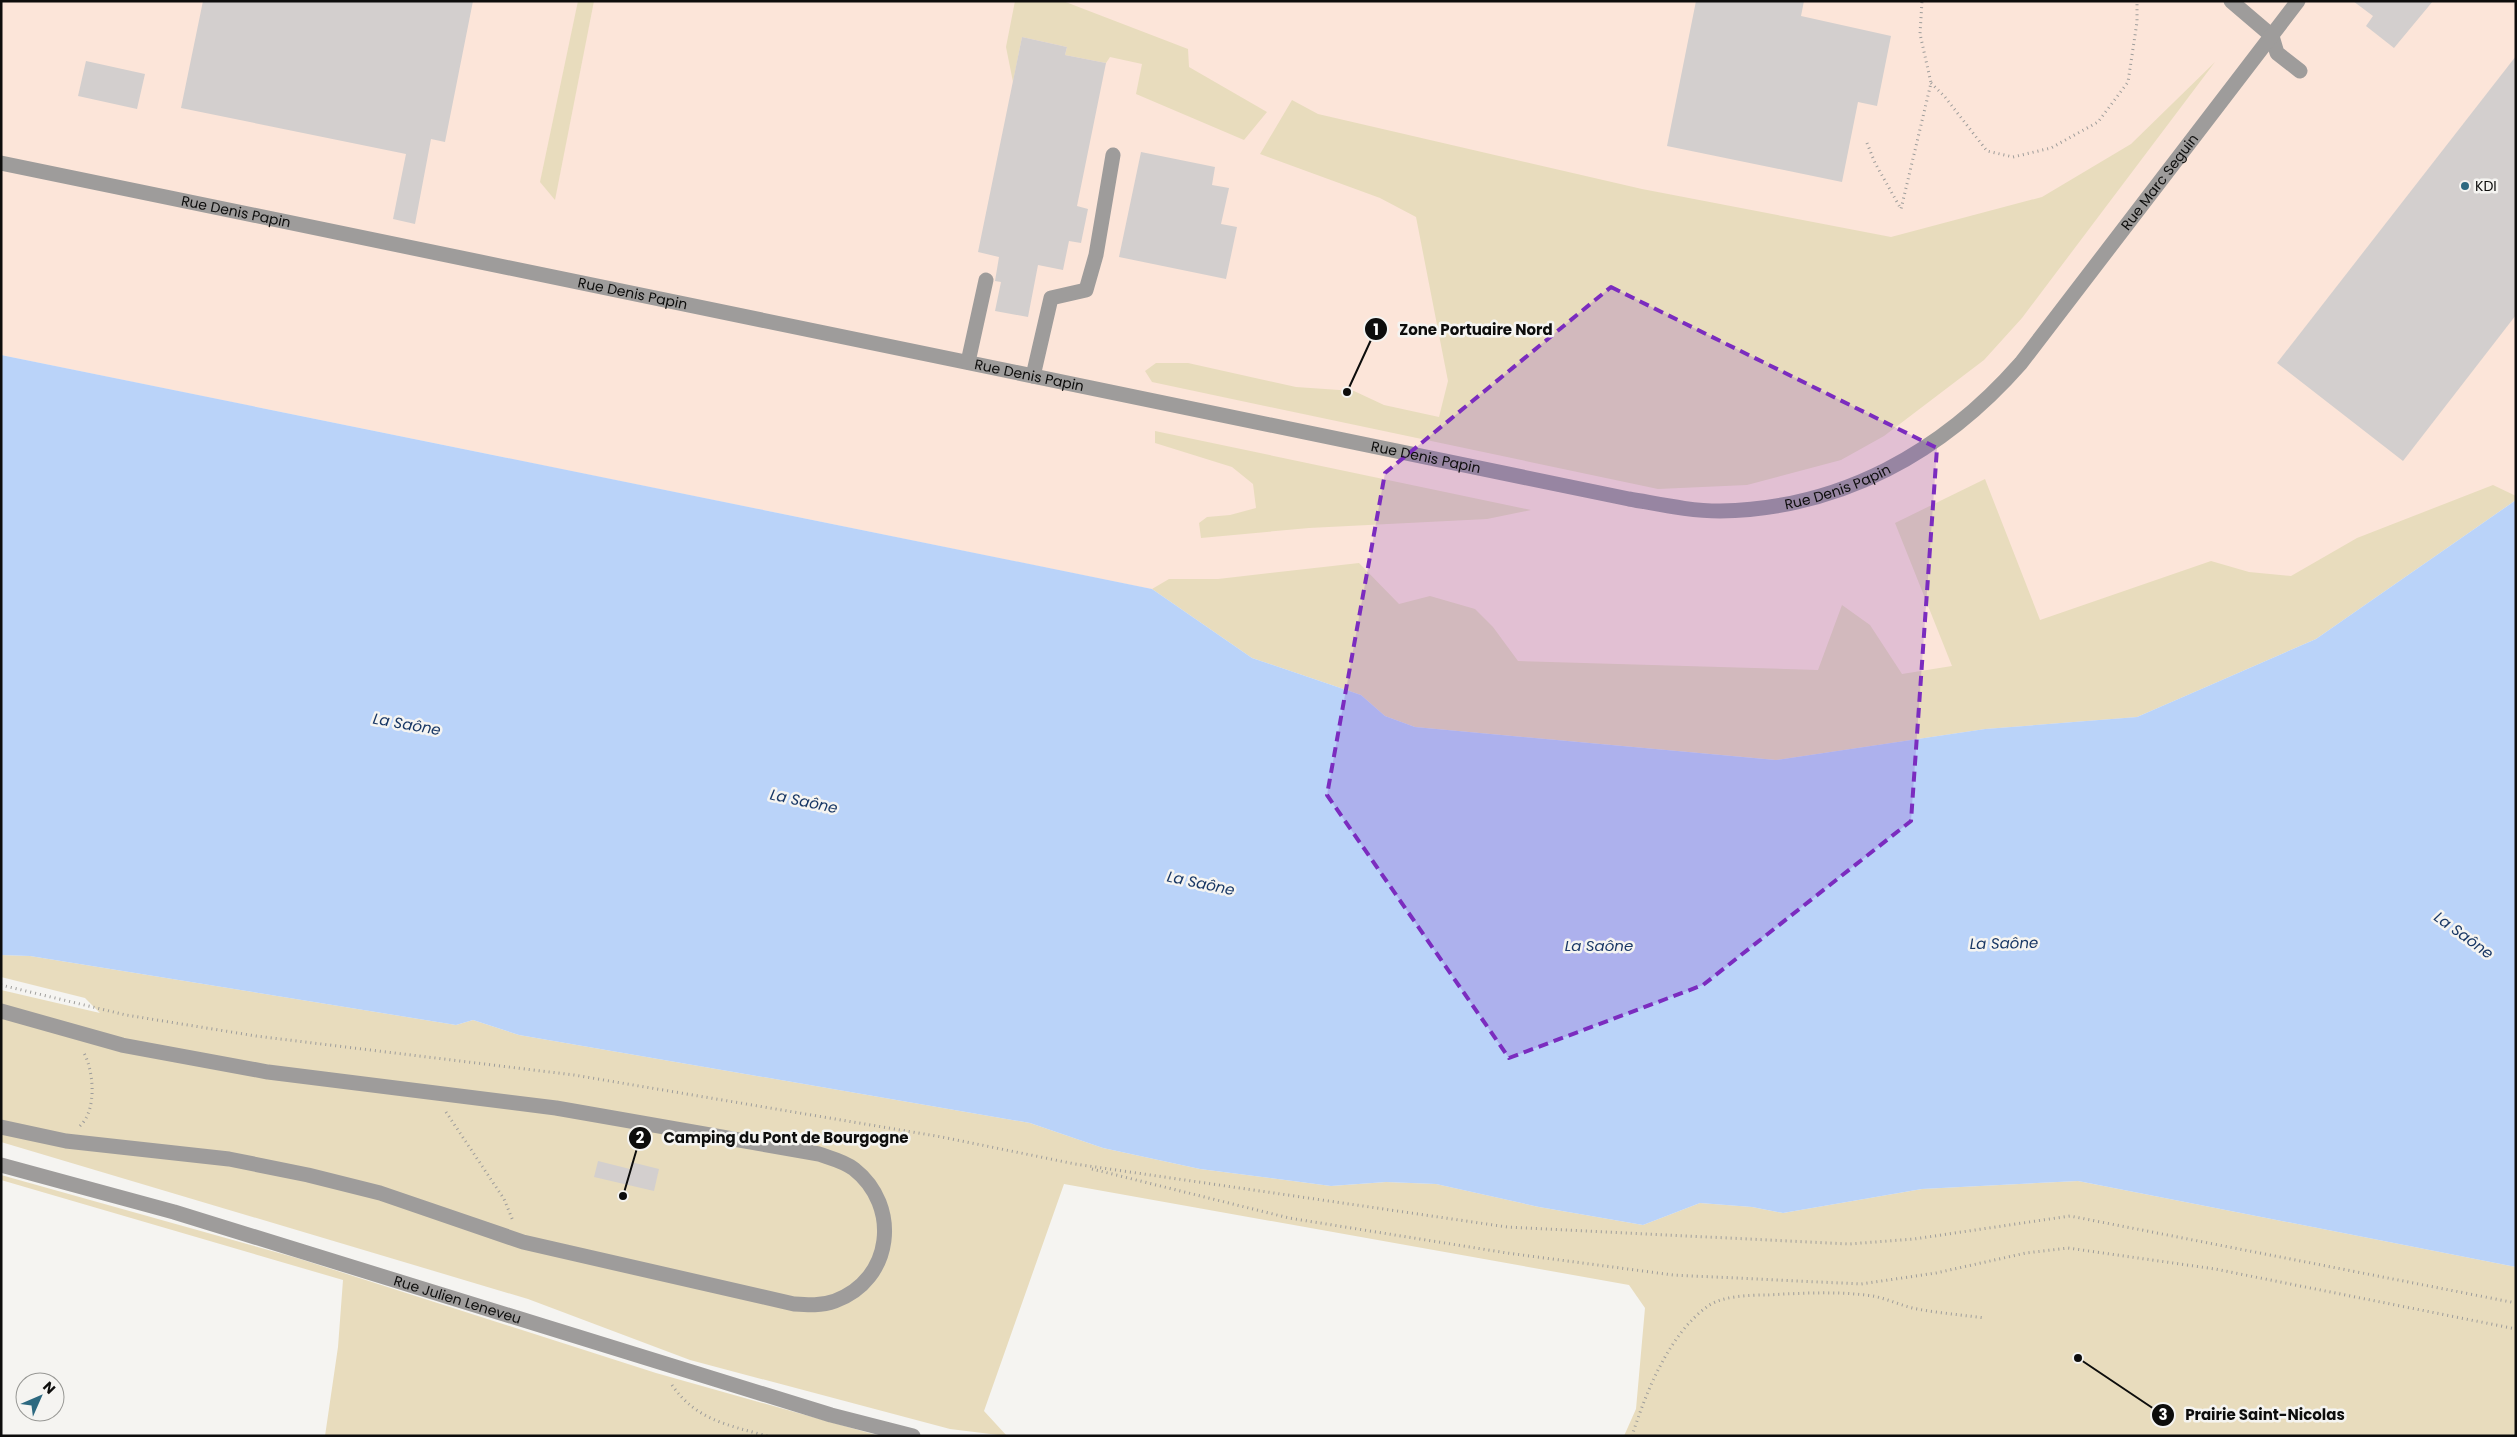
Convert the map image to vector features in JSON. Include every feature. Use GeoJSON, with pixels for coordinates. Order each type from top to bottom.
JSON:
{"type":"FeatureCollection","features":[{"type":"Feature","properties":{"kind":"street"},"geometry":{"type":"LineString","coordinates":[[2231,1],[2272,36],[2276,53],[2300,71]]}},
{"type":"Feature","properties":{"kind":"street","name":"Rue Marc Seguin"},"geometry":{"type":"LineString","coordinates":[[2021,363],[2298,1]]}},
{"type":"Feature","properties":{"kind":"street"},"geometry":{"type":"LineString","coordinates":[[1033,376],[1051,298],[1086,290],[1096,255],[1113,155]]}},
{"type":"Feature","properties":{"kind":"street","name":"Rue Denis Papin"},"geometry":{"type":"LineString","coordinates":[[1,163],[1620,498],[1685,509],[1719,511],[1793,502],[1833,492],[1872,478],[1931,445],[1966,420],[1994,394],[2021,363]]}},
{"type":"Feature","properties":{"kind":"street"},"geometry":{"type":"LineString","coordinates":[[968,362],[986,280]]}},
{"type":"Feature","properties":{"kind":"street"},"geometry":{"type":"LineString","coordinates":[[1,1011],[72,1032],[122,1044],[268,1072],[556,1108],[771,1145],[837,1160],[854,1168],[874,1191],[884,1214],[886,1242],[879,1263],[858,1288],[836,1301],[818,1306],[794,1304],[523,1242],[380,1193],[308,1175],[229,1159],[66,1141],[1,1126]]}},
{"type":"Feature","properties":{"kind":"street","name":"Rue Julien Leneveu"},"geometry":{"type":"LineString","coordinates":[[1,1166],[174,1212],[831,1415],[914,1436]]}},
{"type":"Feature","properties":{"kind":"path"},"geometry":{"type":"LineString","coordinates":[[1867,143],[1875,163],[1901,209],[1932,83],[1920,34],[1922,1]]}},
{"type":"Feature","properties":{"kind":"path"},"geometry":{"type":"LineString","coordinates":[[1932,83],[1987,150],[2013,157],[2052,148],[2098,122],[2128,82],[2138,22],[2137,1]]}},
{"type":"Feature","properties":{"kind":"path"},"geometry":{"type":"LineString","coordinates":[[1,985],[126,1015],[256,1036],[584,1077],[942,1137],[1074,1164],[1289,1218],[1506,1253],[1673,1276],[1861,1284],[1936,1273],[2026,1254],[2068,1248],[2215,1269],[2516,1329]]}},
{"type":"Feature","properties":{"kind":"path"},"geometry":{"type":"LineString","coordinates":[[66,1141],[88,1119],[91,1104],[89,1063],[72,1032]]}},
{"type":"Feature","properties":{"kind":"path"},"geometry":{"type":"LineString","coordinates":[[435,1094],[504,1199],[523,1242]]}},
{"type":"Feature","properties":{"kind":"path"},"geometry":{"type":"LineString","coordinates":[[1074,1164],[1507,1227],[1849,1244],[1914,1239],[2070,1216],[2516,1303]]}},
{"type":"Feature","properties":{"kind":"path"},"geometry":{"type":"LineString","coordinates":[[1632,1436],[1651,1382],[1667,1354],[1694,1318],[1709,1305],[1720,1301],[1753,1295],[1829,1292],[1875,1296],[1916,1308],[1985,1318]]}},
{"type":"Feature","properties":{"kind":"path"},"geometry":{"type":"LineString","coordinates":[[657,1361],[680,1397],[710,1420],[767,1436]]}},
{"type":"Feature","properties":{"kind":"highlighted area"},"geometry":{"type":"Polygon","coordinates":[[[1611,287],[1937,448],[1911,821],[1703,985],[1509,1058],[1327,795],[1385,473],[1611,287]]]}},
{"type":"Feature","properties":{"kind":"shaded area"},"geometry":{"type":"Polygon","coordinates":[[[1,1],[2516,1],[2516,500],[2137,717],[1985,729],[1776,760],[1151,589],[1,355],[1,1]]]}},
{"type":"Feature","properties":{"kind":"shaded area"},"geometry":{"type":"Polygon","coordinates":[[[578,1],[594,1],[555,200],[540,182],[578,1]]]}},
{"type":"Feature","properties":{"kind":"shaded area"},"geometry":{"type":"Polygon","coordinates":[[[1015,1],[1063,1],[1188,49],[1189,67],[1267,112],[1244,140],[1136,94],[1142,64],[1110,57],[1106,63],[1065,55],[1067,47],[1022,37],[1013,82],[1006,47],[1015,1]]]}},
{"type":"Feature","properties":{"kind":"shaded area"},"geometry":{"type":"Polygon","coordinates":[[[2215,62],[2022,318],[1984,360],[1884,436],[1841,460],[1747,485],[1658,489],[1152,382],[1145,371],[1156,363],[1188,363],[1296,387],[1354,391],[1384,405],[1439,417],[1448,381],[1416,217],[1380,198],[1260,154],[1292,100],[1318,114],[1642,189],[1891,237],[2042,197],[2131,144],[2215,62]]]}},
{"type":"Feature","properties":{"kind":"shaded area"},"geometry":{"type":"Polygon","coordinates":[[[1155,431],[1531,510],[1487,519],[1309,528],[1201,538],[1199,523],[1207,517],[1230,515],[1256,508],[1253,484],[1232,467],[1155,443],[1155,431]]]}},
{"type":"Feature","properties":{"kind":"shaded area"},"geometry":{"type":"Polygon","coordinates":[[[1985,479],[2040,620],[2211,561],[2249,572],[2291,576],[2357,538],[2493,485],[2516,496],[2516,500],[2316,639],[2137,717],[1985,729],[1776,760],[1415,727],[1385,716],[1361,695],[1252,658],[1152,589],[1169,579],[1218,579],[1359,563],[1399,604],[1430,596],[1475,609],[1493,627],[1518,661],[1818,670],[1842,605],[1870,625],[1902,674],[1952,666],[1895,523],[1985,479]]]}},
{"type":"Feature","properties":{"kind":"shaded area"},"geometry":{"type":"Polygon","coordinates":[[[1,955],[30,956],[456,1025],[473,1020],[519,1035],[1030,1123],[1103,1148],[1200,1169],[1331,1186],[1386,1182],[1436,1184],[1539,1207],[1643,1225],[1700,1203],[1752,1207],[1783,1213],[1922,1189],[2078,1181],[2516,1267],[2516,1436],[1624,1436],[1636,1409],[1645,1308],[1629,1285],[1064,1184],[984,1411],[1007,1436],[950,1429],[690,1360],[528,1299],[1,1142],[1,990],[100,1013],[85,998],[1,977],[1,955]]]}},
{"type":"Feature","properties":{"kind":"shaded area"},"geometry":{"type":"Polygon","coordinates":[[[1,1175],[297,1258],[656,1373],[880,1436],[325,1436],[338,1347],[343,1280],[1,1180],[1,1175]]]}},
{"type":"Feature","properties":{"kind":"water","name":"La Saône"},"geometry":{"type":"Polygon","coordinates":[[[1,355],[1152,589],[1252,658],[1361,695],[1385,716],[1415,727],[1776,760],[1985,729],[2137,717],[2316,639],[2516,500],[2516,1267],[2078,1181],[1922,1189],[1783,1213],[1752,1207],[1700,1203],[1643,1225],[1539,1207],[1436,1184],[1386,1182],[1331,1186],[1200,1169],[1103,1148],[1030,1123],[519,1035],[473,1020],[456,1025],[30,956],[1,955],[1,355]]]}},
{"type":"Feature","properties":{"kind":"building"},"geometry":{"type":"Polygon","coordinates":[[[203,1],[473,1],[445,142],[431,139],[415,224],[393,219],[406,154],[181,108],[203,1]]]}},
{"type":"Feature","properties":{"kind":"building"},"geometry":{"type":"Polygon","coordinates":[[[1696,1],[1804,1],[1801,16],[1891,36],[1877,106],[1858,102],[1842,182],[1667,146],[1696,1]]]}},
{"type":"Feature","properties":{"kind":"building"},"geometry":{"type":"Polygon","coordinates":[[[2353,1],[2433,1],[2394,48],[2366,26],[2373,16],[2353,1]]]}},
{"type":"Feature","properties":{"kind":"building"},"geometry":{"type":"Polygon","coordinates":[[[1022,37],[1067,47],[1065,55],[1106,63],[1077,206],[1088,209],[1081,243],[1069,241],[1063,270],[1038,265],[1028,317],[995,311],[1001,282],[995,281],[999,257],[978,252],[1022,37]]]}},
{"type":"Feature","properties":{"kind":"building","name":"KDI"},"geometry":{"type":"Polygon","coordinates":[[[2516,56],[2516,315],[2403,461],[2277,363],[2516,56]]]}},
{"type":"Feature","properties":{"kind":"building"},"geometry":{"type":"Polygon","coordinates":[[[86,61],[145,74],[137,109],[78,96],[86,61]]]}},
{"type":"Feature","properties":{"kind":"building"},"geometry":{"type":"Polygon","coordinates":[[[1141,152],[1215,167],[1212,185],[1229,188],[1221,224],[1237,227],[1226,279],[1119,257],[1141,152]]]}},
{"type":"Feature","properties":{"kind":"building"},"geometry":{"type":"Polygon","coordinates":[[[598,1161],[630,1169],[631,1162],[659,1169],[654,1191],[594,1177],[598,1161]]]}},
{"type":"Feature","properties":{"kind":"place","name":"KDI"},"geometry":{"type":"Point","coordinates":[2465,186]}},
{"type":"Feature","properties":{"kind":"place","name":"Zone Portuaire Nord"},"geometry":{"type":"Point","coordinates":[1347,392]}},
{"type":"Feature","properties":{"kind":"place","name":"Camping du Pont de Bourgogne"},"geometry":{"type":"Point","coordinates":[623,1196]}},
{"type":"Feature","properties":{"kind":"place","name":"Prairie Saint-Nicolas"},"geometry":{"type":"Point","coordinates":[2078,1358]}}]}
